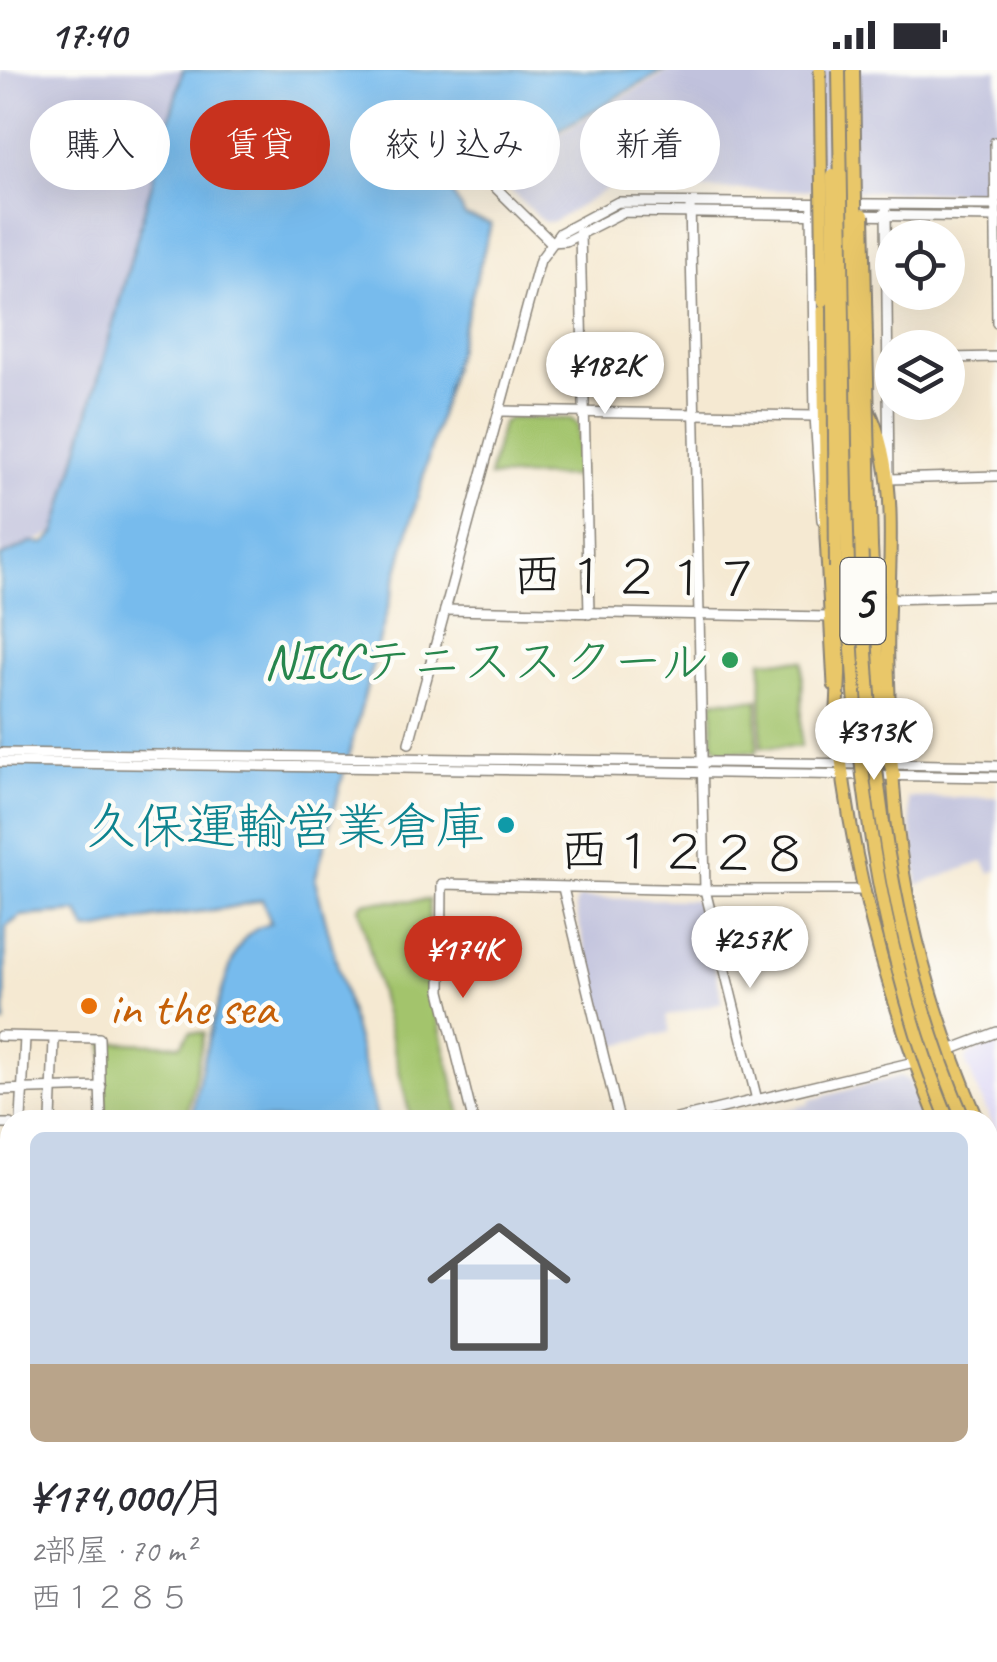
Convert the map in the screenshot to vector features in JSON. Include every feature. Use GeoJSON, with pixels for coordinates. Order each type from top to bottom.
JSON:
{"type":"FeatureCollection","features":[{"type":"Feature","properties":{"kind":"highway","name":"5"},"geometry":{"type":"LineString","coordinates":[[836,70],[832,294],[840,654],[837,719]]}},
{"type":"Feature","properties":{"kind":"highway","name":"5"},"geometry":{"type":"LineString","coordinates":[[836,70],[848,591],[858,742],[885,918],[913,1021],[944,1110]]}},
{"type":"Feature","properties":{"kind":"highway","name":"5"},"geometry":{"type":"LineString","coordinates":[[852,70],[867,291],[877,677],[881,731],[892,768]]}},
{"type":"Feature","properties":{"kind":"highway","name":"5"},"geometry":{"type":"LineString","coordinates":[[853,92],[862,570],[874,770],[888,863],[912,966],[960,1110]]}},
{"type":"Feature","properties":{"kind":"main road"},"geometry":{"type":"LineString","coordinates":[[820,70],[828,616],[842,769],[864,890],[914,1062],[933,1110]]}},
{"type":"Feature","properties":{"kind":"main road"},"geometry":{"type":"LineString","coordinates":[[823,306],[877,427],[889,479],[892,768],[900,850],[914,926],[950,1050],[974,1110]]}},
{"type":"Feature","properties":{"kind":"main road"},"geometry":{"type":"LineString","coordinates":[[914,1062],[950,1050]]}},
{"type":"Feature","properties":{"kind":"street"},"geometry":{"type":"LineString","coordinates":[[995,142],[997,323]]}},
{"type":"Feature","properties":{"kind":"street"},"geometry":{"type":"LineString","coordinates":[[497,190],[551,242],[566,241],[622,212],[691,207]]}},
{"type":"Feature","properties":{"kind":"street"},"geometry":{"type":"LineString","coordinates":[[409,743],[540,260],[551,242],[618,202],[691,207],[996,211]]}},
{"type":"Feature","properties":{"kind":"street"},"geometry":{"type":"LineString","coordinates":[[691,207],[705,890],[757,1100]]}},
{"type":"Feature","properties":{"kind":"street"},"geometry":{"type":"LineString","coordinates":[[812,208],[815,416],[819,507],[826,537]]}},
{"type":"Feature","properties":{"kind":"street"},"geometry":{"type":"LineString","coordinates":[[886,209],[889,330]]}},
{"type":"Feature","properties":{"kind":"street"},"geometry":{"type":"LineString","coordinates":[[580,222],[589,614]]}},
{"type":"Feature","properties":{"kind":"street"},"geometry":{"type":"LineString","coordinates":[[965,358],[997,357]]}},
{"type":"Feature","properties":{"kind":"street"},"geometry":{"type":"LineString","coordinates":[[499,410],[815,416]]}},
{"type":"Feature","properties":{"kind":"street"},"geometry":{"type":"LineString","coordinates":[[889,420],[889,479],[997,476]]}},
{"type":"Feature","properties":{"kind":"street"},"geometry":{"type":"LineString","coordinates":[[888,599],[997,596]]}},
{"type":"Feature","properties":{"kind":"street","name":"西１２１７"},"geometry":{"type":"LineString","coordinates":[[445,610],[828,616]]}},
{"type":"Feature","properties":{"kind":"street"},"geometry":{"type":"LineString","coordinates":[[0,754],[702,772],[997,766]]}},
{"type":"Feature","properties":{"kind":"street"},"geometry":{"type":"LineString","coordinates":[[0,762],[701,761],[842,769]]}},
{"type":"Feature","properties":{"kind":"street"},"geometry":{"type":"LineString","coordinates":[[892,768],[997,776]]}},
{"type":"Feature","properties":{"kind":"street","name":"西１２２８"},"geometry":{"type":"LineString","coordinates":[[471,1110],[441,991],[442,884],[864,890]]}},
{"type":"Feature","properties":{"kind":"street"},"geometry":{"type":"LineString","coordinates":[[563,888],[617,1110]]}},
{"type":"Feature","properties":{"kind":"street"},"geometry":{"type":"LineString","coordinates":[[950,1050],[997,1032]]}},
{"type":"Feature","properties":{"kind":"street"},"geometry":{"type":"LineString","coordinates":[[0,1036],[100,1038],[101,1110]]}},
{"type":"Feature","properties":{"kind":"street"},"geometry":{"type":"LineString","coordinates":[[21,1110],[25,1037]]}},
{"type":"Feature","properties":{"kind":"street"},"geometry":{"type":"LineString","coordinates":[[52,1110],[54,1040]]}},
{"type":"Feature","properties":{"kind":"street"},"geometry":{"type":"LineString","coordinates":[[715,1110],[914,1062]]}},
{"type":"Feature","properties":{"kind":"street"},"geometry":{"type":"LineString","coordinates":[[0,1090],[101,1088]]}},
{"type":"Feature","properties":{"kind":"shaded area"},"geometry":{"type":"Polygon","coordinates":[[[0,70],[183,70],[170,117],[170,100],[30,100],[30,190],[150,190],[56,532],[0,557],[0,70]]]}},
{"type":"Feature","properties":{"kind":"shaded area"},"geometry":{"type":"Polygon","coordinates":[[[671,70],[997,70],[997,193],[720,189],[720,100],[618,100],[671,70]]]}},
{"type":"Feature","properties":{"kind":"shaded area"},"geometry":{"type":"Polygon","coordinates":[[[580,122],[580,190],[607,190],[553,222],[544,222],[510,190],[560,190],[560,133],[580,122]]]}},
{"type":"Feature","properties":{"kind":"shaded area"},"geometry":{"type":"Polygon","coordinates":[[[997,797],[997,870],[990,873],[984,861],[918,885],[908,798],[997,797]]]}},
{"type":"Feature","properties":{"kind":"shaded area"},"geometry":{"type":"Polygon","coordinates":[[[579,898],[699,903],[723,1002],[666,1016],[670,1032],[609,1047],[575,906],[579,898]]]}},
{"type":"Feature","properties":{"kind":"shaded area"},"geometry":{"type":"Polygon","coordinates":[[[997,1043],[997,1110],[986,1110],[965,1061],[969,1054],[997,1043]]]}},
{"type":"Feature","properties":{"kind":"shaded area"},"geometry":{"type":"Polygon","coordinates":[[[901,1076],[909,1081],[921,1110],[787,1110],[809,1104],[810,1100],[901,1076]]]}},
{"type":"Feature","properties":{"kind":"green space"},"geometry":{"type":"Polygon","coordinates":[[[510,418],[571,419],[578,425],[578,476],[489,477],[502,423],[510,418]]]}},
{"type":"Feature","properties":{"kind":"green space"},"geometry":{"type":"Polygon","coordinates":[[[762,660],[803,661],[801,747],[761,747],[762,660]]]}},
{"type":"Feature","properties":{"kind":"green space"},"geometry":{"type":"Polygon","coordinates":[[[713,700],[758,700],[757,752],[720,751],[713,743],[713,700]]]}},
{"type":"Feature","properties":{"kind":"green space"},"geometry":{"type":"Polygon","coordinates":[[[429,900],[429,981],[460,1110],[409,1110],[359,907],[364,902],[429,900]]]}},
{"type":"Feature","properties":{"kind":"green space"},"geometry":{"type":"Polygon","coordinates":[[[190,1032],[204,1033],[188,1110],[105,1110],[104,1042],[181,1045],[190,1032]]]}},
{"type":"Feature","properties":{"kind":"water"},"geometry":{"type":"Polygon","coordinates":[[[183,70],[665,70],[612,100],[580,100],[580,118],[560,129],[560,100],[350,100],[350,190],[453,190],[465,216],[491,224],[315,880],[375,1110],[194,1110],[212,1026],[236,953],[250,933],[271,923],[262,899],[93,930],[86,930],[78,912],[21,916],[6,927],[5,1023],[0,1022],[0,557],[31,543],[46,543],[56,532],[150,190],[170,190],[170,117],[183,70]]]}},
{"type":"Feature","properties":{"kind":"place","name":"NICCテニススクール"},"geometry":{"type":"Point","coordinates":[730,660]}},
{"type":"Feature","properties":{"kind":"place","name":"久保運輸営業倉庫"},"geometry":{"type":"Point","coordinates":[506,825]}},
{"type":"Feature","properties":{"kind":"place","name":"in the sea"},"geometry":{"type":"Point","coordinates":[89,1006]}}]}
